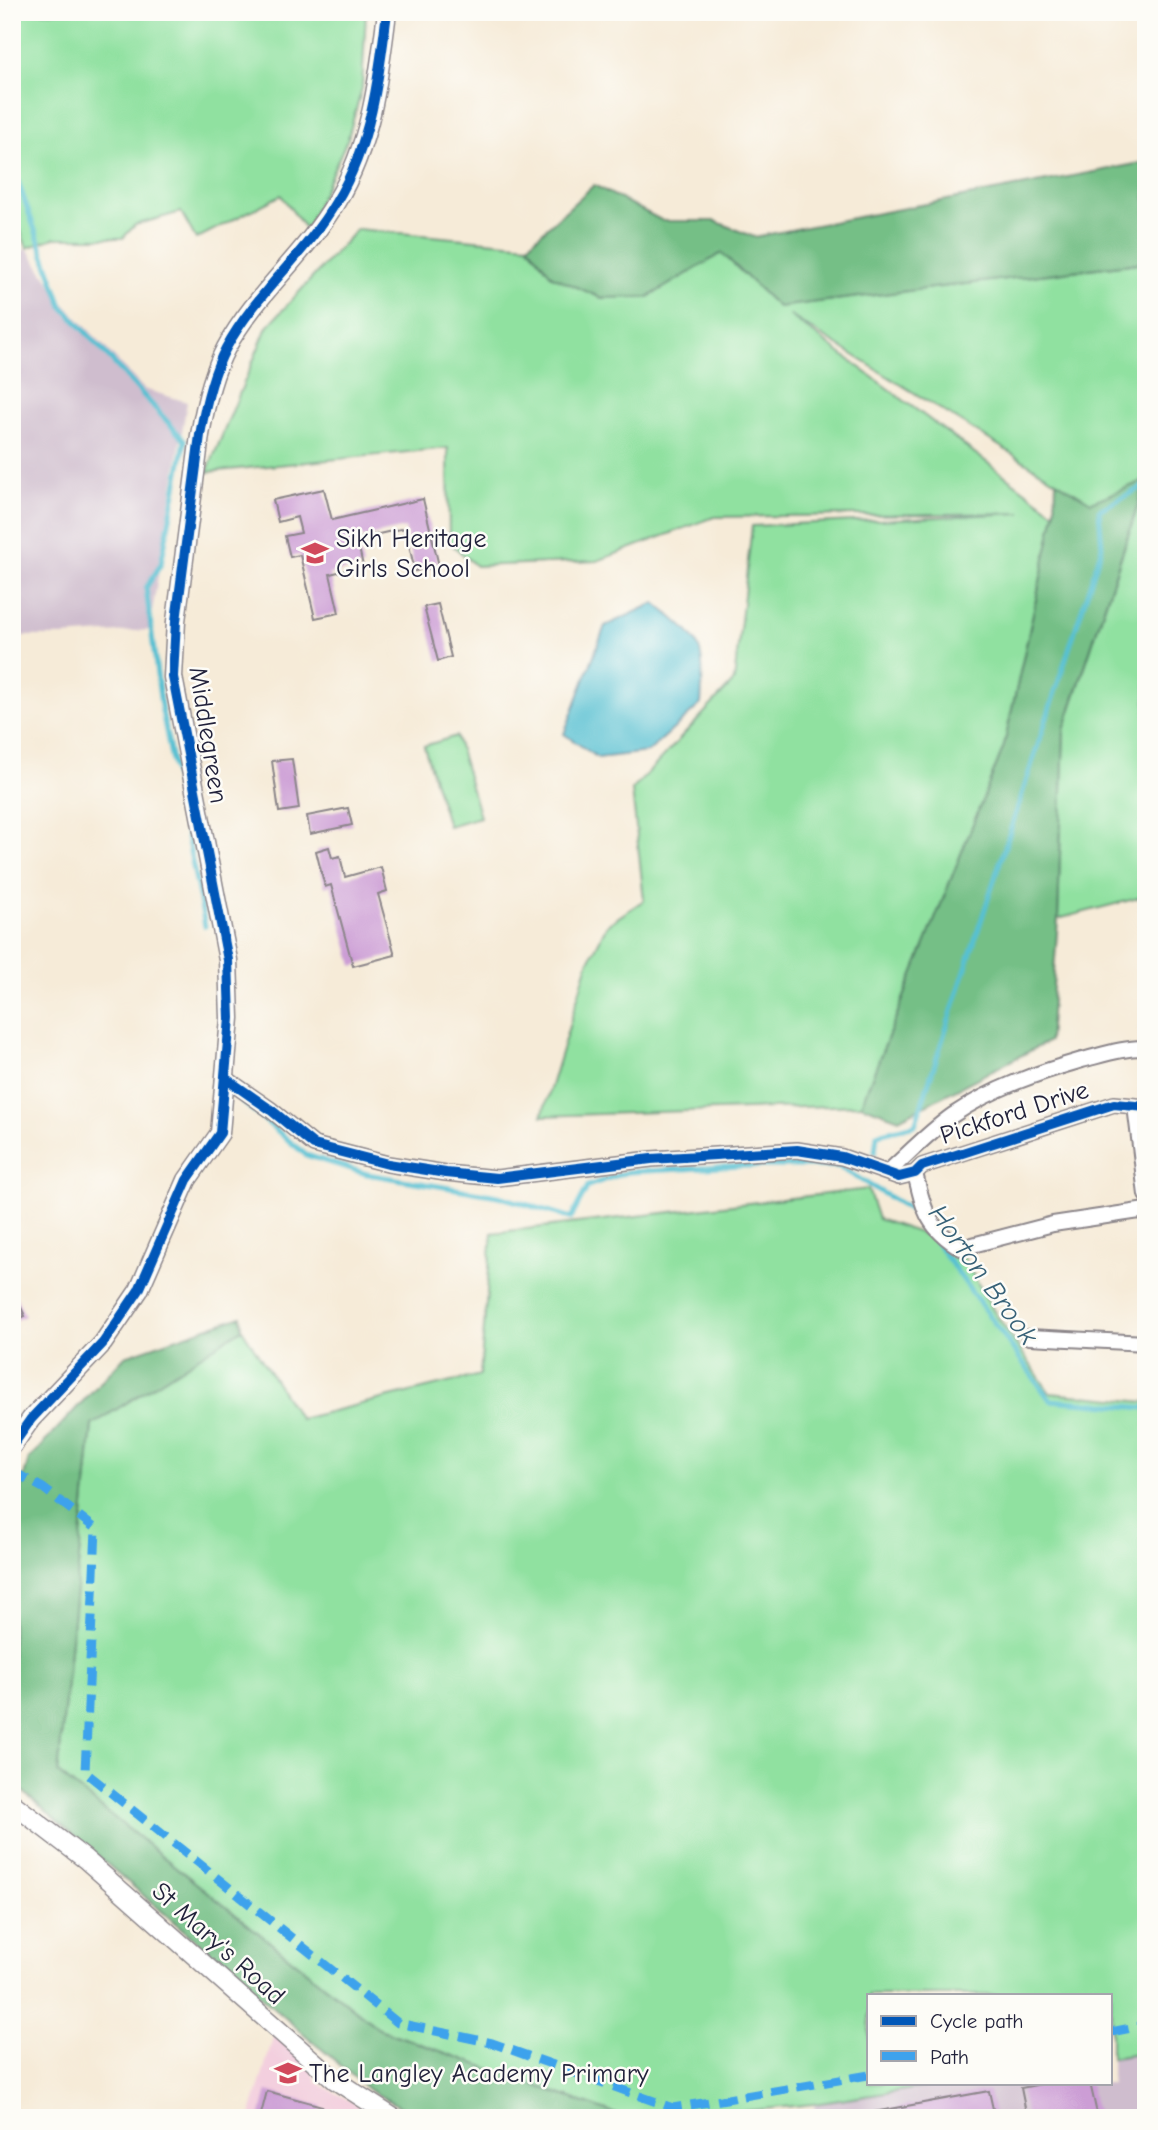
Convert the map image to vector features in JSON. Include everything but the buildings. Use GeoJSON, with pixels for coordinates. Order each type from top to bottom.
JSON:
{"type":"FeatureCollection","features":[{"type":"Feature","properties":{"kind":"street","name":"Middlegreen"},"geometry":{"type":"LineString","coordinates":[[12,1446],[31,1419],[103,1343],[139,1290],[187,1180],[220,1133],[230,1018],[228,960],[173,677],[176,621],[200,435],[206,405],[226,348],[259,300],[299,255],[336,202],[360,152],[379,81],[387,12]]}},
{"type":"Feature","properties":{"kind":"street"},"geometry":{"type":"LineString","coordinates":[[225,1079],[271,1110],[314,1145],[388,1164],[446,1173],[497,1178],[651,1160],[797,1150],[842,1157],[893,1174],[952,1116],[992,1093],[1029,1076],[1110,1053],[1146,1048]]}},
{"type":"Feature","properties":{"kind":"street","name":"Pickford Drive"},"geometry":{"type":"LineString","coordinates":[[893,1174],[915,1173],[922,1166],[1114,1104],[1140,1107]]}},
{"type":"Feature","properties":{"kind":"street"},"geometry":{"type":"LineString","coordinates":[[1140,1107],[1146,1195]]}},
{"type":"Feature","properties":{"kind":"street"},"geometry":{"type":"LineString","coordinates":[[915,1173],[926,1216],[943,1238],[961,1248],[1052,1224],[1146,1210]]}},
{"type":"Feature","properties":{"kind":"street"},"geometry":{"type":"LineString","coordinates":[[1029,1337],[1146,1343]]}},
{"type":"Feature","properties":{"kind":"street","name":"St Mary's Road"},"geometry":{"type":"LineString","coordinates":[[12,1802],[85,1859],[335,2081],[394,2118]]}},
{"type":"Feature","properties":{"kind":"shaded area"},"geometry":{"type":"Polygon","coordinates":[[[27,248],[63,302],[144,389],[187,402],[149,630],[62,636],[12,636],[12,258],[27,248]]]}},
{"type":"Feature","properties":{"kind":"shaded area","name":"The Langley Academy Primary"},"geometry":{"type":"Polygon","coordinates":[[[274,2034],[312,2065],[316,2082],[381,2118],[250,2118],[274,2034]]]}},
{"type":"Feature","properties":{"kind":"shaded area"},"geometry":{"type":"Polygon","coordinates":[[[1146,2053],[1146,2118],[815,2118],[814,2104],[944,2084],[1112,2084],[1112,2058],[1146,2053]]]}},
{"type":"Feature","properties":{"kind":"green space"},"geometry":{"type":"Polygon","coordinates":[[[12,12],[366,12],[362,88],[348,138],[306,230],[281,195],[196,239],[181,212],[135,225],[123,238],[54,238],[27,248],[12,208],[12,12]]]}},
{"type":"Feature","properties":{"kind":"green space"},"geometry":{"type":"Polygon","coordinates":[[[1146,162],[1146,262],[778,307],[722,253],[648,297],[601,298],[552,276],[528,245],[594,185],[663,221],[715,221],[754,237],[1146,162]]]}},
{"type":"Feature","properties":{"kind":"green space"},"geometry":{"type":"Polygon","coordinates":[[[357,229],[528,245],[552,276],[648,297],[722,253],[778,307],[1146,262],[1146,480],[1091,503],[789,315],[1055,513],[1004,746],[861,1105],[542,1116],[588,963],[607,925],[644,900],[632,790],[734,681],[752,526],[1022,513],[714,517],[597,561],[476,566],[449,542],[448,448],[207,472],[267,327],[357,229]]]}},
{"type":"Feature","properties":{"kind":"green space"},"geometry":{"type":"Polygon","coordinates":[[[1146,480],[1064,730],[1058,919],[1049,1041],[899,1119],[861,1105],[1004,746],[1055,513],[1056,481],[1091,502],[1146,480]]]}},
{"type":"Feature","properties":{"kind":"green space"},"geometry":{"type":"Polygon","coordinates":[[[1146,482],[1146,896],[1058,919],[1064,730],[1146,482]]]}},
{"type":"Feature","properties":{"kind":"green space"},"geometry":{"type":"Polygon","coordinates":[[[456,736],[480,817],[448,826],[424,746],[456,736]]]}},
{"type":"Feature","properties":{"kind":"green space"},"geometry":{"type":"Polygon","coordinates":[[[868,1189],[878,1219],[956,1245],[995,1313],[1050,1393],[1146,1402],[1146,2053],[1112,2058],[1112,1994],[867,1994],[867,2084],[944,2084],[814,2104],[675,2118],[626,2118],[379,2029],[58,1773],[92,1425],[242,1329],[300,1419],[480,1375],[492,1233],[868,1189]]]}},
{"type":"Feature","properties":{"kind":"green space"},"geometry":{"type":"Polygon","coordinates":[[[241,1316],[242,1329],[92,1425],[58,1773],[379,2029],[626,2118],[421,2118],[369,2090],[12,1782],[12,1518],[29,1459],[125,1356],[241,1316]]]}},
{"type":"Feature","properties":{"kind":"water"},"geometry":{"type":"Polygon","coordinates":[[[655,603],[683,627],[698,645],[702,667],[701,704],[648,752],[598,758],[564,734],[605,626],[655,603]]]}},
{"type":"Feature","properties":{"kind":"waterway","name":"Horton Brook"},"geometry":{"type":"LineString","coordinates":[[12,165],[62,306],[185,441],[161,564],[146,588],[161,706],[205,926]]}},
{"type":"Feature","properties":{"kind":"waterway"},"geometry":{"type":"LineString","coordinates":[[875,1152],[877,1134],[915,1125],[1102,547],[1099,510],[1146,485]]}},
{"type":"Feature","properties":{"kind":"waterway","name":"Horton Brook"},"geometry":{"type":"LineString","coordinates":[[243,1102],[306,1155],[367,1174],[498,1196],[571,1218],[588,1186],[627,1172],[741,1166],[838,1166],[914,1212],[1050,1400],[1146,1408]]}},
{"type":"Feature","properties":{"kind":"marked path"},"geometry":{"type":"LineString","coordinates":[[12,1471],[43,1488],[96,1529],[85,1772],[398,2023],[492,2043],[673,2108],[867,2075]]}},
{"type":"Feature","properties":{"kind":"marked path"},"geometry":{"type":"LineString","coordinates":[[1112,2032],[1146,2025]]}},
{"type":"Feature","properties":{"kind":"cycle path"},"geometry":{"type":"LineString","coordinates":[[12,1446],[31,1419],[103,1343],[139,1290],[187,1180],[220,1133],[230,1018],[228,960],[173,677],[176,621],[200,435],[210,390],[226,348],[251,310],[324,221],[358,158],[372,110],[387,12]]}},
{"type":"Feature","properties":{"kind":"cycle path"},"geometry":{"type":"LineString","coordinates":[[225,1078],[271,1110],[314,1145],[388,1164],[497,1178],[651,1159],[797,1150],[842,1157],[899,1177],[915,1173],[922,1166],[1114,1104],[1146,1107]]}},
{"type":"Feature","properties":{"kind":"place","name":"Sikh Heritage Girls School"},"geometry":{"type":"Point","coordinates":[315,553]}},
{"type":"Feature","properties":{"kind":"place","name":"The Langley Academy Primary"},"geometry":{"type":"Point","coordinates":[288,2073]}}]}
